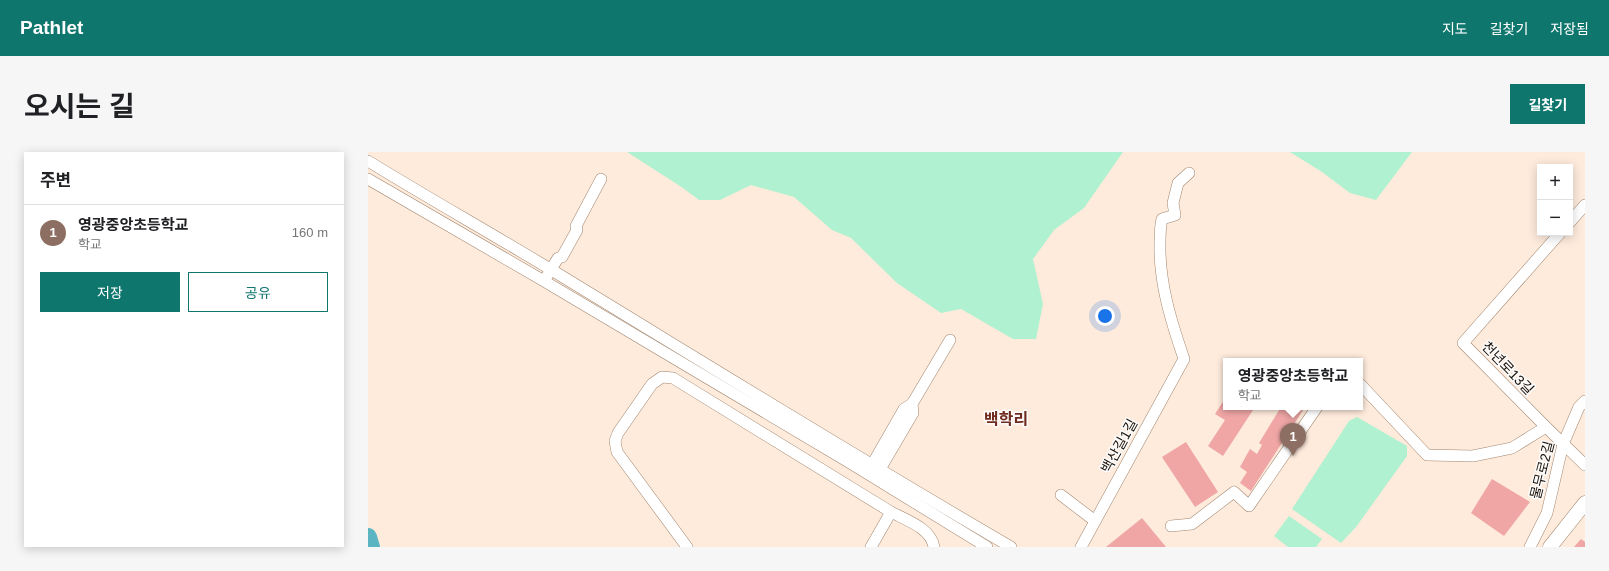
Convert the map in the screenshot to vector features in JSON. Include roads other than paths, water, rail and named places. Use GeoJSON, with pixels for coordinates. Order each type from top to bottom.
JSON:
{"type":"FeatureCollection","features":[{"type":"Feature","properties":{"kind":"main road"},"geometry":{"type":"LineString","coordinates":[[1550,547],[1585,503]]}},
{"type":"Feature","properties":{"kind":"street"},"geometry":{"type":"LineString","coordinates":[[368,161],[551,270],[877,474],[981,545]]}},
{"type":"Feature","properties":{"kind":"street","name":"백산길1길"},"geometry":{"type":"LineString","coordinates":[[1081,547],[1184,360],[1170,316],[1159,264],[1160,226],[1162,219],[1175,215],[1173,203],[1178,183],[1189,173]]}},
{"type":"Feature","properties":{"kind":"street"},"geometry":{"type":"LineString","coordinates":[[368,179],[877,474],[1011,547]]}},
{"type":"Feature","properties":{"kind":"street"},"geometry":{"type":"LineString","coordinates":[[544,281],[558,258],[562,257],[577,230],[576,226],[601,179]]}},
{"type":"Feature","properties":{"kind":"street"},"geometry":{"type":"LineString","coordinates":[[1573,219],[1585,205]]}},
{"type":"Feature","properties":{"kind":"street","name":"천년로13길"},"geometry":{"type":"LineString","coordinates":[[1557,236],[1463,343],[1585,465]]}},
{"type":"Feature","properties":{"kind":"street"},"geometry":{"type":"LineString","coordinates":[[877,474],[904,409],[912,404],[950,340]]}},
{"type":"Feature","properties":{"kind":"street"},"geometry":{"type":"LineString","coordinates":[[687,547],[617,452],[615,441],[618,433],[652,384],[662,377],[673,378],[891,512],[922,529],[933,539],[934,547]]}},
{"type":"Feature","properties":{"kind":"street"},"geometry":{"type":"LineString","coordinates":[[1363,387],[1427,455],[1473,456],[1512,448],[1546,427]]}},
{"type":"Feature","properties":{"kind":"street","name":"물무로2길"},"geometry":{"type":"LineString","coordinates":[[1530,547],[1547,513],[1563,444],[1579,407],[1585,401]]}},
{"type":"Feature","properties":{"kind":"street"},"geometry":{"type":"LineString","coordinates":[[877,474],[912,426],[909,419],[913,413],[912,404]]}},
{"type":"Feature","properties":{"kind":"street"},"geometry":{"type":"LineString","coordinates":[[1171,526],[1192,524],[1234,492],[1249,506],[1315,410]]}},
{"type":"Feature","properties":{"kind":"street"},"geometry":{"type":"LineString","coordinates":[[1061,495],[1095,521]]}},
{"type":"Feature","properties":{"kind":"street"},"geometry":{"type":"LineString","coordinates":[[871,547],[891,512]]}},
{"type":"Feature","properties":{"kind":"waterway"},"geometry":{"type":"LineString","coordinates":[[368,537],[371,547]]}},
{"type":"Feature","properties":{"kind":"place","name":"영광중앙초등학교"},"geometry":{"type":"Point","coordinates":[1293,456]}},
{"type":"Feature","properties":{"kind":"district","name":"백학리"},"geometry":{"type":"Point","coordinates":[1006,419]}}]}
